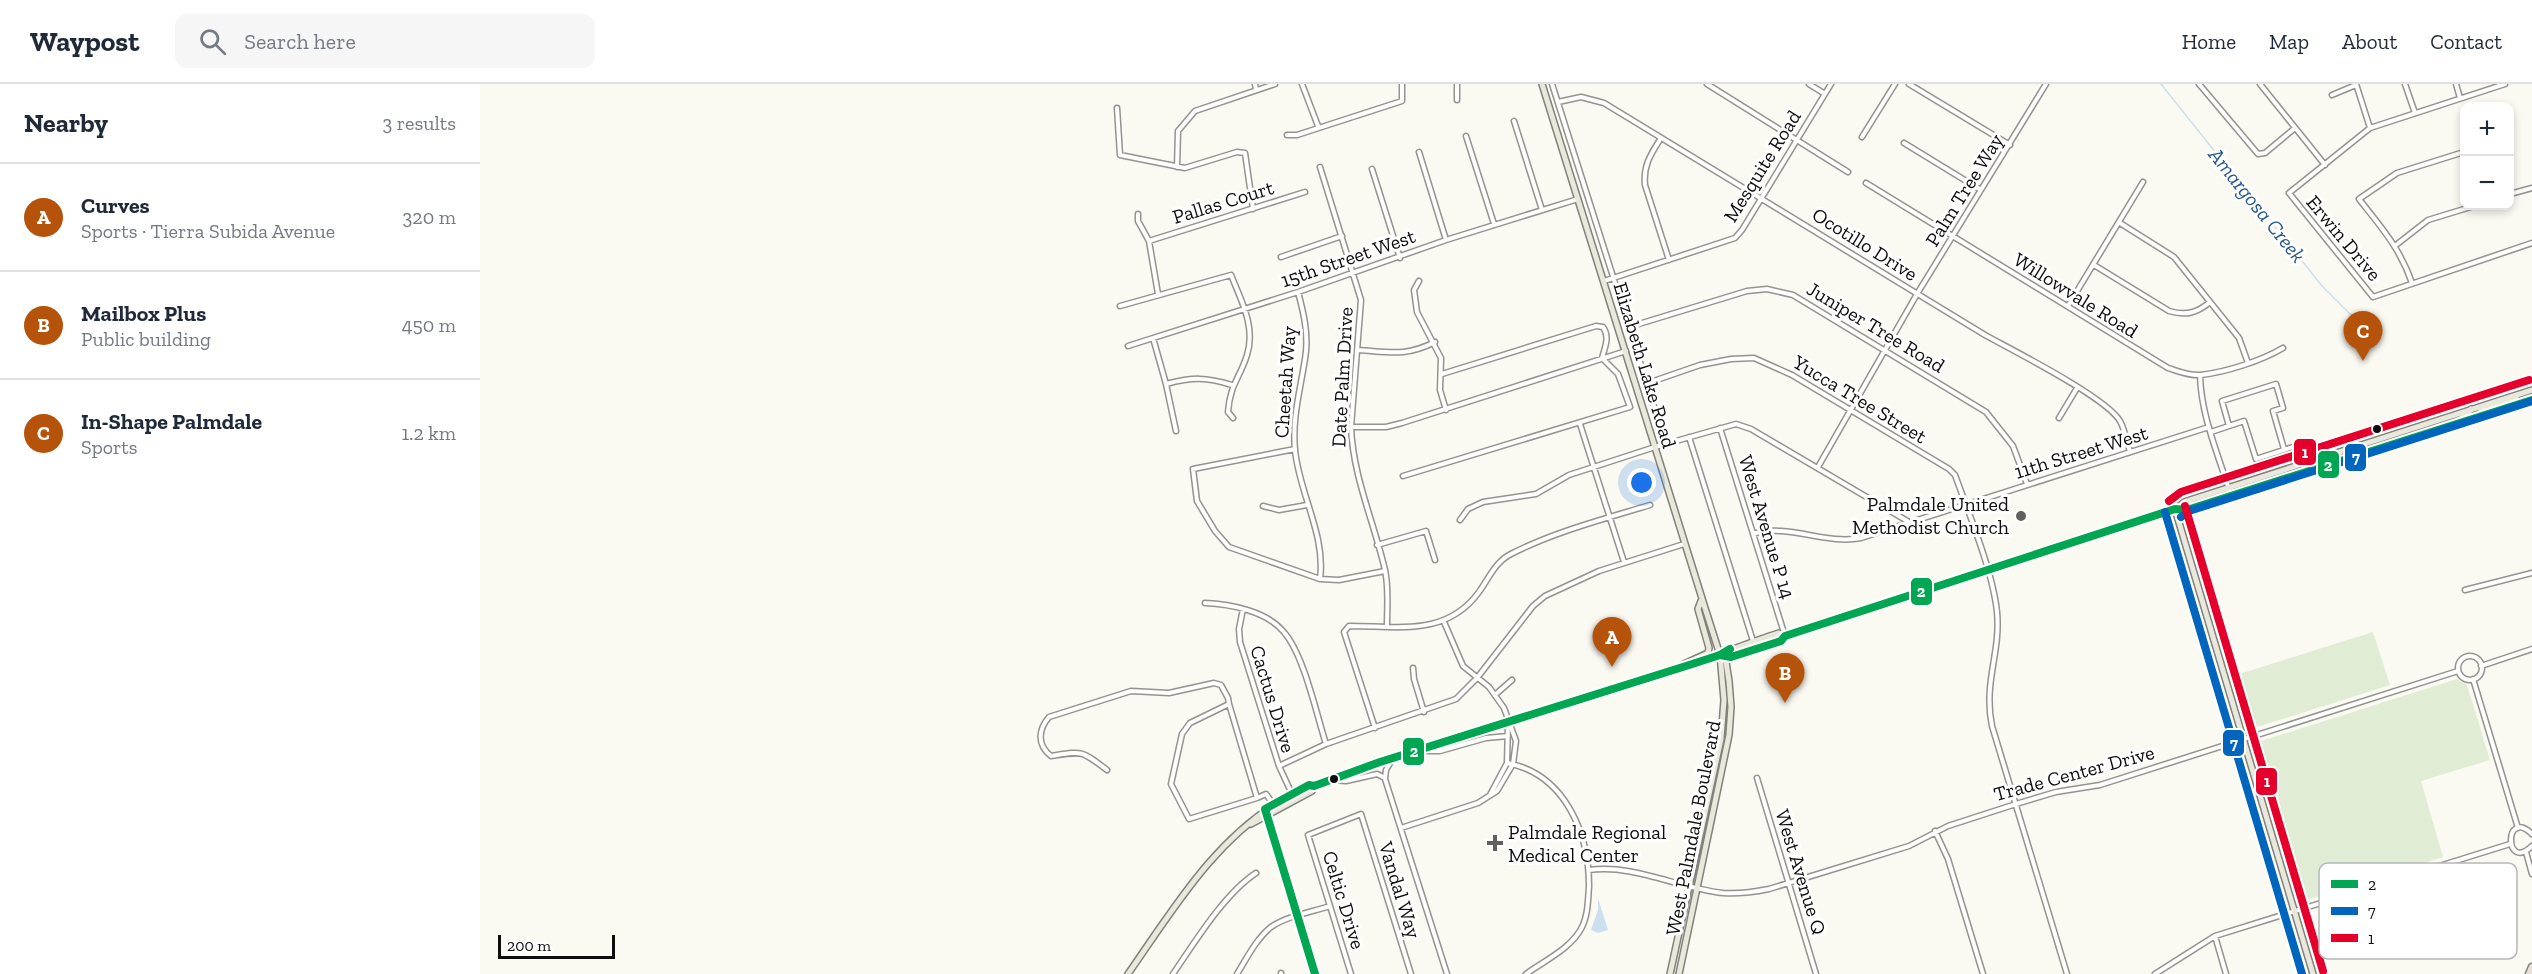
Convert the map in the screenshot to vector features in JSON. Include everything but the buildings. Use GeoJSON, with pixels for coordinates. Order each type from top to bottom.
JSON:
{"type":"FeatureCollection","features":[{"type":"Feature","properties":{"kind":"highway"},"geometry":{"type":"LineString","coordinates":[[2529,974],[2532,967]]}},
{"type":"Feature","properties":{"kind":"main road","name":"Elizabeth Lake Road"},"geometry":{"type":"LineString","coordinates":[[1542,84],[1720,655]]}},
{"type":"Feature","properties":{"kind":"main road"},"geometry":{"type":"LineString","coordinates":[[1720,655],[1731,657],[1781,641],[1785,636],[2175,509],[2184,502],[2532,390]]}},
{"type":"Feature","properties":{"kind":"main road"},"geometry":{"type":"LineString","coordinates":[[2475,418],[2481,411],[2510,402],[2525,392]]}},
{"type":"Feature","properties":{"kind":"main road"},"geometry":{"type":"LineString","coordinates":[[2175,509],[2187,510],[2532,400]]}},
{"type":"Feature","properties":{"kind":"main road"},"geometry":{"type":"LineString","coordinates":[[2440,429],[2466,416],[2471,409]]}},
{"type":"Feature","properties":{"kind":"main road"},"geometry":{"type":"LineString","coordinates":[[2175,509],[2313,974]]}},
{"type":"Feature","properties":{"kind":"main road"},"geometry":{"type":"LineString","coordinates":[[1677,669],[1694,658],[1708,653],[1709,648],[1698,609],[1702,599]]}},
{"type":"Feature","properties":{"kind":"main road"},"geometry":{"type":"LineString","coordinates":[[1128,974],[1206,864],[1265,809],[1309,785],[1314,786],[1393,758],[1677,669],[1753,641],[1779,633],[1785,636]]}},
{"type":"Feature","properties":{"kind":"main road","name":"West Palmdale Boulevard"},"geometry":{"type":"LineString","coordinates":[[1670,974],[1721,734],[1724,700],[1720,655]]}},
{"type":"Feature","properties":{"kind":"main road","name":"West Palmdale Boulevard"},"geometry":{"type":"LineString","coordinates":[[1679,974],[1729,735],[1731,695],[1726,662],[1720,655]]}},
{"type":"Feature","properties":{"kind":"main road"},"geometry":{"type":"LineString","coordinates":[[1721,734],[1729,735]]}},
{"type":"Feature","properties":{"kind":"main road"},"geometry":{"type":"LineString","coordinates":[[1246,826],[1267,817],[1312,791],[1314,786]]}},
{"type":"Feature","properties":{"kind":"street"},"geometry":{"type":"LineString","coordinates":[[1255,84],[1256,90]]}},
{"type":"Feature","properties":{"kind":"street"},"geometry":{"type":"LineString","coordinates":[[1177,167],[1178,131],[1191,115],[1205,106],[1275,84]]}},
{"type":"Feature","properties":{"kind":"street"},"geometry":{"type":"LineString","coordinates":[[1302,84],[1309,97],[1318,126]]}},
{"type":"Feature","properties":{"kind":"street"},"geometry":{"type":"LineString","coordinates":[[1287,135],[1297,135],[1318,126],[1402,101],[1402,84]]}},
{"type":"Feature","properties":{"kind":"street"},"geometry":{"type":"LineString","coordinates":[[1457,84],[1457,100]]}},
{"type":"Feature","properties":{"kind":"street"},"geometry":{"type":"LineString","coordinates":[[1552,84],[1666,444]]}},
{"type":"Feature","properties":{"kind":"street"},"geometry":{"type":"LineString","coordinates":[[1707,84],[1848,172]]}},
{"type":"Feature","properties":{"kind":"street"},"geometry":{"type":"LineString","coordinates":[[1809,84],[1825,94]]}},
{"type":"Feature","properties":{"kind":"street","name":"Mesquite Road"},"geometry":{"type":"LineString","coordinates":[[1604,281],[1735,238],[1831,84]]}},
{"type":"Feature","properties":{"kind":"street"},"geometry":{"type":"LineString","coordinates":[[1862,137],[1895,84]]}},
{"type":"Feature","properties":{"kind":"street"},"geometry":{"type":"LineString","coordinates":[[1909,84],[2010,145]]}},
{"type":"Feature","properties":{"kind":"street","name":"Palm Tree Way"},"geometry":{"type":"LineString","coordinates":[[1818,467],[1917,294],[2046,84]]}},
{"type":"Feature","properties":{"kind":"street"},"geometry":{"type":"LineString","coordinates":[[2199,84],[2258,154],[2265,153],[2295,128]]}},
{"type":"Feature","properties":{"kind":"street"},"geometry":{"type":"LineString","coordinates":[[2260,84],[2325,165],[2370,128],[2505,84]]}},
{"type":"Feature","properties":{"kind":"street"},"geometry":{"type":"LineString","coordinates":[[2405,84],[2415,113]]}},
{"type":"Feature","properties":{"kind":"street"},"geometry":{"type":"LineString","coordinates":[[2456,84],[2460,98]]}},
{"type":"Feature","properties":{"kind":"street"},"geometry":{"type":"LineString","coordinates":[[2332,95],[2356,85],[2370,128]]}},
{"type":"Feature","properties":{"kind":"street","name":"Ocotillo Drive"},"geometry":{"type":"LineString","coordinates":[[1558,102],[1581,97],[1604,103],[2076,388],[2108,408],[2120,421],[2130,452]]}},
{"type":"Feature","properties":{"kind":"street"},"geometry":{"type":"LineString","coordinates":[[1116,108],[1120,155],[1185,168],[1237,152],[1245,153],[1253,208]]}},
{"type":"Feature","properties":{"kind":"street"},"geometry":{"type":"LineString","coordinates":[[1514,121],[1542,210]]}},
{"type":"Feature","properties":{"kind":"street"},"geometry":{"type":"LineString","coordinates":[[1466,136],[1494,224]]}},
{"type":"Feature","properties":{"kind":"street"},"geometry":{"type":"LineString","coordinates":[[1661,138],[1648,159],[1644,171],[1645,185],[1669,260]]}},
{"type":"Feature","properties":{"kind":"street"},"geometry":{"type":"LineString","coordinates":[[1904,143],[1981,190]]}},
{"type":"Feature","properties":{"kind":"street"},"geometry":{"type":"LineString","coordinates":[[1419,152],[1446,240]]}},
{"type":"Feature","properties":{"kind":"street"},"geometry":{"type":"LineString","coordinates":[[2460,153],[2397,172],[2359,199],[2396,245],[2404,259],[2412,283],[2532,243]]}},
{"type":"Feature","properties":{"kind":"street","name":"Erwin Drive"},"geometry":{"type":"LineString","coordinates":[[2325,165],[2289,193],[2373,297],[2412,283]]}},
{"type":"Feature","properties":{"kind":"street","name":"Date Palm Drive"},"geometry":{"type":"LineString","coordinates":[[1320,167],[1361,300],[1351,427],[1356,474],[1385,571],[1388,626]]}},
{"type":"Feature","properties":{"kind":"street"},"geometry":{"type":"LineString","coordinates":[[1372,169],[1400,258]]}},
{"type":"Feature","properties":{"kind":"street"},"geometry":{"type":"LineString","coordinates":[[2068,306],[2143,182]]}},
{"type":"Feature","properties":{"kind":"street","name":"Willowvale Road"},"geometry":{"type":"LineString","coordinates":[[1866,183],[2168,368],[2186,374],[2200,375],[2267,357],[2283,348]]}},
{"type":"Feature","properties":{"kind":"street"},"geometry":{"type":"LineString","coordinates":[[2514,193],[2532,188]]}},
{"type":"Feature","properties":{"kind":"street","name":"Pallas Court"},"geometry":{"type":"LineString","coordinates":[[1149,241],[1305,192]]}},
{"type":"Feature","properties":{"kind":"street","name":"15th Street West"},"geometry":{"type":"LineString","coordinates":[[1128,346],[1400,258],[1494,224],[1578,199]]}},
{"type":"Feature","properties":{"kind":"street"},"geometry":{"type":"LineString","coordinates":[[2396,245],[2428,220],[2461,210]]}},
{"type":"Feature","properties":{"kind":"street"},"geometry":{"type":"LineString","coordinates":[[1138,214],[1138,220],[1149,241],[1158,294]]}},
{"type":"Feature","properties":{"kind":"street"},"geometry":{"type":"LineString","coordinates":[[2120,223],[2174,257],[2239,338],[2248,363]]}},
{"type":"Feature","properties":{"kind":"street"},"geometry":{"type":"LineString","coordinates":[[1281,256],[1342,236]]}},
{"type":"Feature","properties":{"kind":"street"},"geometry":{"type":"LineString","coordinates":[[2094,265],[2169,311],[2180,314],[2192,313],[2210,302]]}},
{"type":"Feature","properties":{"kind":"street"},"geometry":{"type":"LineString","coordinates":[[1120,306],[1231,274],[1250,328],[1247,356],[1233,385],[1228,412],[1233,418]]}},
{"type":"Feature","properties":{"kind":"street"},"geometry":{"type":"LineString","coordinates":[[1419,281],[1414,290],[1417,312],[1435,342],[1441,358],[1440,390],[1446,410]]}},
{"type":"Feature","properties":{"kind":"street","name":"Juniper Tree Road"},"geometry":{"type":"LineString","coordinates":[[1629,327],[1747,291],[1767,289],[1804,299],[1986,412],[2013,446],[2027,484]]}},
{"type":"Feature","properties":{"kind":"street","name":"Cheetah Way"},"geometry":{"type":"LineString","coordinates":[[1298,292],[1306,344],[1294,420],[1295,449],[1298,474],[1321,551],[1320,579]]}},
{"type":"Feature","properties":{"kind":"street"},"geometry":{"type":"LineString","coordinates":[[1442,374],[1596,326],[1603,327],[1607,332],[1602,358]]}},
{"type":"Feature","properties":{"kind":"street"},"geometry":{"type":"LineString","coordinates":[[1153,338],[1176,431]]}},
{"type":"Feature","properties":{"kind":"street"},"geometry":{"type":"LineString","coordinates":[[1358,350],[1403,354],[1415,352],[1435,342]]}},
{"type":"Feature","properties":{"kind":"street"},"geometry":{"type":"LineString","coordinates":[[1351,427],[1386,427],[1446,410],[1626,351]]}},
{"type":"Feature","properties":{"kind":"street"},"geometry":{"type":"LineString","coordinates":[[1403,476],[1630,407],[1617,374],[1602,358]]}},
{"type":"Feature","properties":{"kind":"street","name":"Yucca Tree Street"},"geometry":{"type":"LineString","coordinates":[[1648,382],[1700,365],[1731,359],[1754,358],[1792,375],[1949,469],[1955,475],[1987,571],[1997,613],[1989,686],[1989,710],[2067,974]]}},
{"type":"Feature","properties":{"kind":"street"},"geometry":{"type":"LineString","coordinates":[[2200,375],[2201,396],[2231,496]]}},
{"type":"Feature","properties":{"kind":"street"},"geometry":{"type":"LineString","coordinates":[[1166,384],[1208,377],[1233,385]]}},
{"type":"Feature","properties":{"kind":"street"},"geometry":{"type":"LineString","coordinates":[[2229,426],[2222,401],[2276,384],[2283,408],[2273,411],[2284,450],[2296,446]]}},
{"type":"Feature","properties":{"kind":"street"},"geometry":{"type":"LineString","coordinates":[[2059,418],[2076,388]]}},
{"type":"Feature","properties":{"kind":"street","name":"11th Street West"},"geometry":{"type":"LineString","coordinates":[[1753,534],[1772,531],[1848,541],[2130,452],[2244,421],[2256,459],[2284,450]]}},
{"type":"Feature","properties":{"kind":"street"},"geometry":{"type":"LineString","coordinates":[[1580,424],[1624,562]]}},
{"type":"Feature","properties":{"kind":"street"},"geometry":{"type":"LineString","coordinates":[[1460,520],[1468,509],[1483,502],[1536,494],[1569,475],[1654,447],[1736,424],[1751,429],[1909,522]]}},
{"type":"Feature","properties":{"kind":"street","name":"West Avenue P 14"},"geometry":{"type":"LineString","coordinates":[[1720,428],[1785,636]]}},
{"type":"Feature","properties":{"kind":"street"},"geometry":{"type":"LineString","coordinates":[[1689,437],[1753,641]]}},
{"type":"Feature","properties":{"kind":"street"},"geometry":{"type":"LineString","coordinates":[[1295,449],[1193,469],[1197,501],[1215,531],[1229,547],[1320,579],[1339,580],[1385,571]]}},
{"type":"Feature","properties":{"kind":"street"},"geometry":{"type":"LineString","coordinates":[[1263,506],[1280,510],[1307,505]]}},
{"type":"Feature","properties":{"kind":"street"},"geometry":{"type":"LineString","coordinates":[[1375,728],[1344,632],[1349,626],[1419,627],[1444,622],[1466,609],[1500,561],[1511,554],[1610,517],[1650,505]]}},
{"type":"Feature","properties":{"kind":"street"},"geometry":{"type":"LineString","coordinates":[[1377,545],[1426,531],[1435,560]]}},
{"type":"Feature","properties":{"kind":"street"},"geometry":{"type":"LineString","coordinates":[[1279,766],[1326,744],[1424,712],[1456,699],[1477,678],[1539,601],[1599,571],[1684,544]]}},
{"type":"Feature","properties":{"kind":"street"},"geometry":{"type":"LineString","coordinates":[[2465,590],[2532,573]]}},
{"type":"Feature","properties":{"kind":"street"},"geometry":{"type":"LineString","coordinates":[[1205,603],[1224,603],[1243,609],[1269,620],[1282,629],[1293,645],[1326,744]]}},
{"type":"Feature","properties":{"kind":"street","name":"Cactus Drive"},"geometry":{"type":"LineString","coordinates":[[1243,609],[1239,629],[1240,642],[1279,766],[1292,794]]}},
{"type":"Feature","properties":{"kind":"street"},"geometry":{"type":"LineString","coordinates":[[1401,828],[1478,803],[1503,784],[1513,764],[1516,741],[1504,708],[1496,694],[1460,660],[1444,622]]}},
{"type":"Feature","properties":{"kind":"street"},"geometry":{"type":"LineString","coordinates":[[2481,666],[2532,650]]}},
{"type":"Feature","properties":{"kind":"street"},"geometry":{"type":"LineString","coordinates":[[2468,656],[2478,659],[2481,666],[2479,674],[2473,679],[2463,678],[2458,671],[2461,660],[2468,656]]}},
{"type":"Feature","properties":{"kind":"street"},"geometry":{"type":"LineString","coordinates":[[1413,668],[1424,712]]}},
{"type":"Feature","properties":{"kind":"street","name":"Trade Center Drive"},"geometry":{"type":"LineString","coordinates":[[1589,870],[1628,871],[1697,888],[1738,893],[1789,883],[1909,846],[1935,831],[2016,804],[2056,792],[2100,785],[2458,671]]}},
{"type":"Feature","properties":{"kind":"street"},"geometry":{"type":"LineString","coordinates":[[2473,679],[2518,828]]}},
{"type":"Feature","properties":{"kind":"street"},"geometry":{"type":"LineString","coordinates":[[1496,694],[1512,680]]}},
{"type":"Feature","properties":{"kind":"street"},"geometry":{"type":"LineString","coordinates":[[1107,770],[1086,754],[1077,751],[1051,756],[1045,751],[1039,737],[1043,724],[1049,717],[1131,691],[1168,693],[1214,683],[1221,686],[1228,698],[1257,798]]}},
{"type":"Feature","properties":{"kind":"street"},"geometry":{"type":"LineString","coordinates":[[1228,704],[1190,723],[1186,728],[1175,759],[1171,784],[1189,819],[1268,795],[1274,804]]}},
{"type":"Feature","properties":{"kind":"street"},"geometry":{"type":"LineString","coordinates":[[1489,796],[1507,763],[1508,722]]}},
{"type":"Feature","properties":{"kind":"street"},"geometry":{"type":"LineString","coordinates":[[1415,751],[1440,751],[1493,736],[1508,736]]}},
{"type":"Feature","properties":{"kind":"street"},"geometry":{"type":"LineString","coordinates":[[1385,779],[1386,770],[1393,758]]}},
{"type":"Feature","properties":{"kind":"street"},"geometry":{"type":"LineString","coordinates":[[1384,761],[1379,770],[1385,779],[1447,974]]}},
{"type":"Feature","properties":{"kind":"street"},"geometry":{"type":"LineString","coordinates":[[1507,763],[1549,783],[1571,807],[1579,828],[1589,870],[1588,904],[1582,928],[1570,943],[1526,974]]}},
{"type":"Feature","properties":{"kind":"street"},"geometry":{"type":"LineString","coordinates":[[1329,780],[1346,782],[1381,774]]}},
{"type":"Feature","properties":{"kind":"street","name":"West Avenue Q"},"geometry":{"type":"LineString","coordinates":[[1757,778],[1816,974]]}},
{"type":"Feature","properties":{"kind":"street"},"geometry":{"type":"LineString","coordinates":[[1265,809],[1315,974]]}},
{"type":"Feature","properties":{"kind":"street","name":"Celtic Drive"},"geometry":{"type":"LineString","coordinates":[[1351,974],[1308,835],[1361,814]]}},
{"type":"Feature","properties":{"kind":"street","name":"Vandal Way"},"geometry":{"type":"LineString","coordinates":[[1361,814],[1411,974]]}},
{"type":"Feature","properties":{"kind":"street"},"geometry":{"type":"LineString","coordinates":[[2510,844],[2511,835],[2518,828],[2526,828],[2532,834]]}},
{"type":"Feature","properties":{"kind":"street"},"geometry":{"type":"LineString","coordinates":[[1935,831],[1948,859],[1983,974]]}},
{"type":"Feature","properties":{"kind":"street"},"geometry":{"type":"LineString","coordinates":[[2449,863],[2510,844]]}},
{"type":"Feature","properties":{"kind":"street"},"geometry":{"type":"LineString","coordinates":[[2510,844],[2518,851],[2526,851],[2532,846]]}},
{"type":"Feature","properties":{"kind":"street"},"geometry":{"type":"LineString","coordinates":[[2526,851],[2532,874]]}},
{"type":"Feature","properties":{"kind":"street"},"geometry":{"type":"LineString","coordinates":[[1180,974],[1174,972],[1209,921],[1248,878],[1256,873]]}},
{"type":"Feature","properties":{"kind":"street"},"geometry":{"type":"LineString","coordinates":[[2155,974],[2215,936],[2319,904]]}},
{"type":"Feature","properties":{"kind":"street"},"geometry":{"type":"LineString","coordinates":[[1237,974],[1259,940],[1270,928],[1330,906]]}},
{"type":"Feature","properties":{"kind":"street"},"geometry":{"type":"LineString","coordinates":[[2215,936],[2226,974]]}},
{"type":"Feature","properties":{"kind":"green space"},"geometry":{"type":"Polygon","coordinates":[[[2373,632],[2390,685],[2254,728],[2247,725],[2233,676],[2373,632]]]}},
{"type":"Feature","properties":{"kind":"green space"},"geometry":{"type":"Polygon","coordinates":[[[2457,679],[2467,685],[2490,760],[2421,781],[2443,857],[2424,863],[2319,863],[2319,896],[2307,900],[2300,897],[2255,747],[2258,742],[2457,679]]]}},
{"type":"Feature","properties":{"kind":"water"},"geometry":{"type":"Polygon","coordinates":[[[1598,898],[1608,930],[1598,933],[1591,930],[1598,910],[1598,898]]]}},
{"type":"Feature","properties":{"kind":"waterway","name":"Amargosa Creek"},"geometry":{"type":"LineString","coordinates":[[2161,84],[2322,286],[2358,322]]}},
{"type":"Feature","properties":{"kind":"transit line","name":"1"},"geometry":{"type":"LineString","coordinates":[[2169,501],[2181,492],[2529,380]]}},
{"type":"Feature","properties":{"kind":"transit line","name":"2"},"geometry":{"type":"LineString","coordinates":[[1720,655],[1731,657],[1781,641],[1785,636],[2175,509],[2187,510],[2532,400]]}},
{"type":"Feature","properties":{"kind":"transit line","name":"7"},"geometry":{"type":"LineString","coordinates":[[2181,517],[2189,511],[2532,401]]}},
{"type":"Feature","properties":{"kind":"transit line","name":"1"},"geometry":{"type":"LineString","coordinates":[[2185,506],[2319,958]]}},
{"type":"Feature","properties":{"kind":"transit line","name":"7"},"geometry":{"type":"LineString","coordinates":[[2165,512],[2302,974]]}},
{"type":"Feature","properties":{"kind":"transit line","name":"2"},"geometry":{"type":"LineString","coordinates":[[1315,974],[1265,809],[1309,785],[1314,786],[1380,762],[1686,666],[1720,655],[1730,649]]}},
{"type":"Feature","properties":{"kind":"transit line","name":"1"},"geometry":{"type":"LineString","coordinates":[[2319,959],[2323,971]]}},
{"type":"Feature","properties":{"kind":"place","name":"In-Shape Palmdale"},"geometry":{"type":"Point","coordinates":[2363,361]}},
{"type":"Feature","properties":{"kind":"place","name":"Palmdale United Methodist Church"},"geometry":{"type":"Point","coordinates":[2021,516]}},
{"type":"Feature","properties":{"kind":"place","name":"Curves"},"geometry":{"type":"Point","coordinates":[1612,667]}},
{"type":"Feature","properties":{"kind":"place","name":"Mailbox Plus"},"geometry":{"type":"Point","coordinates":[1785,703]}},
{"type":"Feature","properties":{"kind":"place","name":"Palmdale Regional Medical Center"},"geometry":{"type":"Point","coordinates":[1495,843]}}]}
